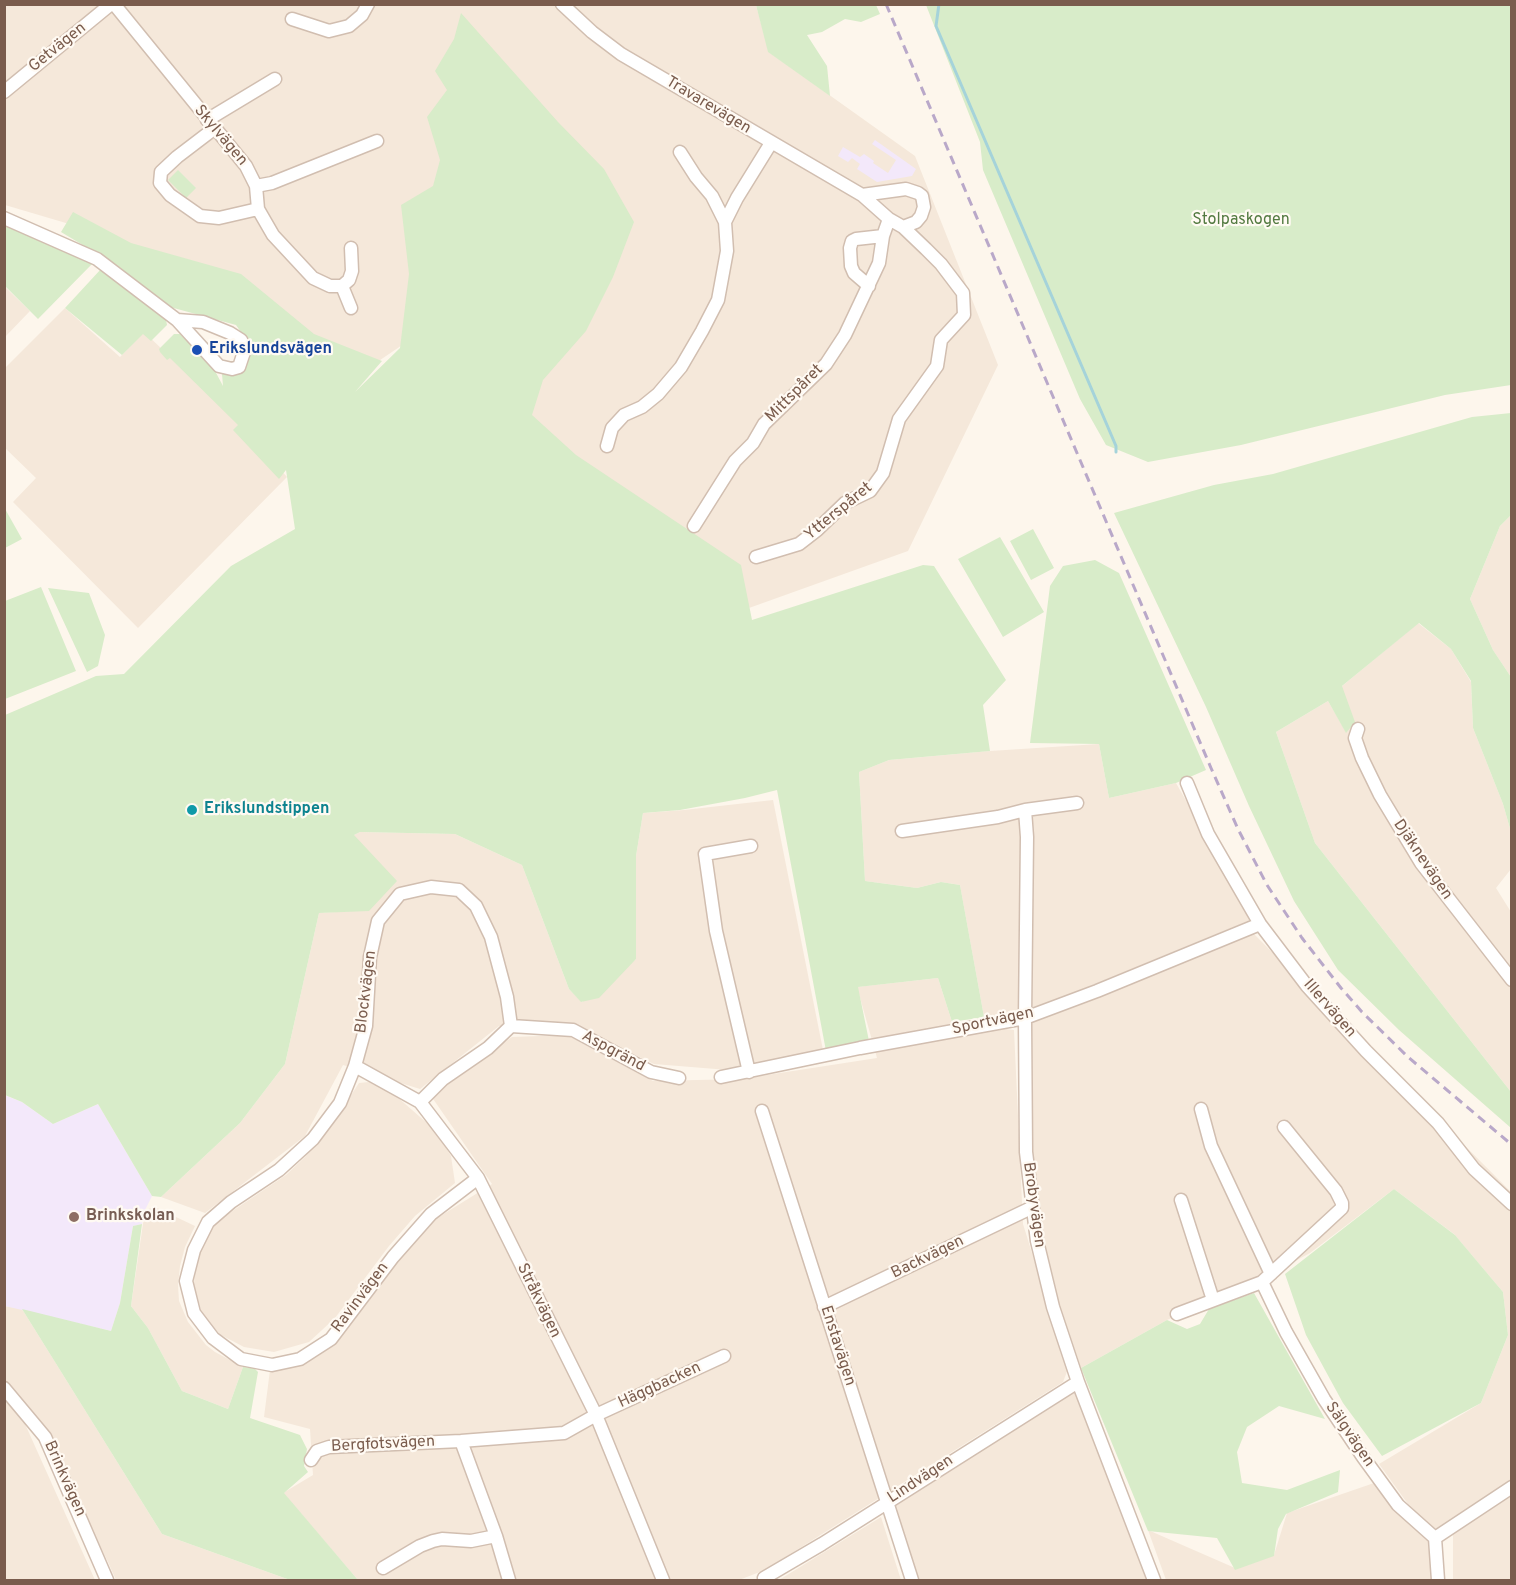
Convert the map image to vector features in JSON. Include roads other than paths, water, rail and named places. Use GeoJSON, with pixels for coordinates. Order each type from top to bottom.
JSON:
{"type":"FeatureCollection","features":[{"type":"Feature","properties":{"kind":"street","name":"Getvägen"},"geometry":{"type":"LineString","coordinates":[[4,92],[112,4]]}},
{"type":"Feature","properties":{"kind":"street","name":"Skylvägen"},"geometry":{"type":"LineString","coordinates":[[112,4],[246,166],[256,186],[258,209],[273,235],[313,278],[330,286],[342,286]]}},
{"type":"Feature","properties":{"kind":"street"},"geometry":{"type":"LineString","coordinates":[[292,19],[329,31],[349,26],[362,15],[368,4]]}},
{"type":"Feature","properties":{"kind":"street","name":"Travarevägen"},"geometry":{"type":"LineString","coordinates":[[562,4],[592,32],[621,54],[862,195],[889,219],[903,227],[940,264],[963,293],[964,315]]}},
{"type":"Feature","properties":{"kind":"street"},"geometry":{"type":"LineString","coordinates":[[258,209],[219,218],[200,216],[170,195],[160,183],[161,172],[211,124],[275,79]]}},
{"type":"Feature","properties":{"kind":"street"},"geometry":{"type":"LineString","coordinates":[[256,186],[272,183],[376,141]]}},
{"type":"Feature","properties":{"kind":"street"},"geometry":{"type":"LineString","coordinates":[[725,222],[771,143]]}},
{"type":"Feature","properties":{"kind":"street"},"geometry":{"type":"LineString","coordinates":[[607,446],[612,428],[624,415],[642,407],[658,394],[681,367],[718,300],[727,251],[725,222],[710,193],[696,177],[680,152]]}},
{"type":"Feature","properties":{"kind":"street"},"geometry":{"type":"LineString","coordinates":[[862,195],[906,189],[922,196],[924,207],[921,216],[916,222],[903,227]]}},
{"type":"Feature","properties":{"kind":"street"},"geometry":{"type":"LineString","coordinates":[[710,193],[737,198]]}},
{"type":"Feature","properties":{"kind":"street"},"geometry":{"type":"LineString","coordinates":[[4,218],[97,259],[177,320],[219,366],[232,369],[239,367],[245,349],[241,340],[203,322],[177,320]]}},
{"type":"Feature","properties":{"kind":"street","name":"Mittspåret"},"geometry":{"type":"LineString","coordinates":[[694,526],[735,461],[753,443],[764,424],[826,364],[845,335],[879,263],[883,236],[889,219]]}},
{"type":"Feature","properties":{"kind":"street"},"geometry":{"type":"LineString","coordinates":[[869,286],[854,273],[851,266],[850,248],[852,241],[856,238],[883,236]]}},
{"type":"Feature","properties":{"kind":"street"},"geometry":{"type":"LineString","coordinates":[[351,248],[352,272],[349,280],[342,286],[351,308]]}},
{"type":"Feature","properties":{"kind":"street","name":"Ytterspåret"},"geometry":{"type":"LineString","coordinates":[[756,557],[799,544],[845,503],[870,491],[883,473],[899,419],[937,366],[941,340],[964,315]]}},
{"type":"Feature","properties":{"kind":"street","name":"Djäknevägen"},"geometry":{"type":"LineString","coordinates":[[1358,729],[1355,738],[1362,758],[1380,795],[1421,863],[1512,980]]}},
{"type":"Feature","properties":{"kind":"street","name":"Illervägen"},"geometry":{"type":"LineString","coordinates":[[1187,783],[1208,834],[1260,924],[1307,986],[1366,1051],[1438,1123],[1474,1169],[1512,1204]]}},
{"type":"Feature","properties":{"kind":"street"},"geometry":{"type":"LineString","coordinates":[[902,831],[998,817],[1025,810],[1077,802]]}},
{"type":"Feature","properties":{"kind":"street","name":"Brobyvägen"},"geometry":{"type":"LineString","coordinates":[[1025,810],[1027,837],[1026,1152],[1031,1208],[1053,1307],[1078,1382],[1154,1581]]}},
{"type":"Feature","properties":{"kind":"street"},"geometry":{"type":"LineString","coordinates":[[749,1072],[716,931],[705,854],[751,846]]}},
{"type":"Feature","properties":{"kind":"street","name":"Blockvägen"},"geometry":{"type":"LineString","coordinates":[[355,1066],[366,1026],[370,957],[378,921],[400,894],[431,887],[459,890],[476,906],[491,937],[507,997],[511,1026]]}},
{"type":"Feature","properties":{"kind":"street","name":"Sportvägen"},"geometry":{"type":"LineString","coordinates":[[721,1077],[860,1048],[1025,1018],[1260,924]]}},
{"type":"Feature","properties":{"kind":"street"},"geometry":{"type":"LineString","coordinates":[[420,1102],[443,1079],[488,1048],[511,1026]]}},
{"type":"Feature","properties":{"kind":"street","name":"Aspgränd"},"geometry":{"type":"LineString","coordinates":[[511,1026],[573,1030],[651,1072],[679,1078]]}},
{"type":"Feature","properties":{"kind":"street","name":"Stråkvägen"},"geometry":{"type":"LineString","coordinates":[[355,1066],[420,1102],[478,1178],[596,1415],[663,1581]]}},
{"type":"Feature","properties":{"kind":"street","name":"Ravinvägen"},"geometry":{"type":"LineString","coordinates":[[355,1066],[340,1103],[312,1139],[279,1170],[208,1222],[194,1250],[186,1281],[194,1313],[213,1338],[241,1359],[272,1365],[300,1359],[331,1339],[393,1257],[431,1214],[478,1178]]}},
{"type":"Feature","properties":{"kind":"street","name":"Sälgvägen"},"geometry":{"type":"LineString","coordinates":[[1201,1109],[1211,1146],[1267,1278],[1286,1332],[1313,1380],[1362,1457],[1398,1504],[1435,1538]]}},
{"type":"Feature","properties":{"kind":"street","name":"Enstavägen"},"geometry":{"type":"LineString","coordinates":[[762,1112],[912,1581]]}},
{"type":"Feature","properties":{"kind":"street"},"geometry":{"type":"LineString","coordinates":[[1177,1314],[1267,1278],[1342,1208],[1336,1191],[1284,1127]]}},
{"type":"Feature","properties":{"kind":"street"},"geometry":{"type":"LineString","coordinates":[[1181,1200],[1213,1300]]}},
{"type":"Feature","properties":{"kind":"street","name":"Backvägen"},"geometry":{"type":"LineString","coordinates":[[825,1307],[1031,1208]]}},
{"type":"Feature","properties":{"kind":"street","name":"Häggbacken"},"geometry":{"type":"LineString","coordinates":[[596,1415],[724,1356]]}},
{"type":"Feature","properties":{"kind":"street","name":"Lindvägen"},"geometry":{"type":"LineString","coordinates":[[764,1578],[1078,1382]]}},
{"type":"Feature","properties":{"kind":"street","name":"Brinkvägen"},"geometry":{"type":"LineString","coordinates":[[4,1388],[45,1437],[107,1581]]}},
{"type":"Feature","properties":{"kind":"street","name":"Bergfotsvägen"},"geometry":{"type":"LineString","coordinates":[[311,1460],[317,1450],[329,1447],[461,1441],[564,1433],[596,1415]]}},
{"type":"Feature","properties":{"kind":"street"},"geometry":{"type":"LineString","coordinates":[[461,1441],[496,1536],[509,1581]]}},
{"type":"Feature","properties":{"kind":"street"},"geometry":{"type":"LineString","coordinates":[[1438,1581],[1435,1538],[1512,1487]]}},
{"type":"Feature","properties":{"kind":"street"},"geometry":{"type":"LineString","coordinates":[[383,1568],[433,1541],[442,1539],[471,1541],[496,1536]]}},
{"type":"Feature","properties":{"kind":"waterway"},"geometry":{"type":"LineString","coordinates":[[939,4],[936,26],[1116,446],[1116,452]]}},
{"type":"Feature","properties":{"kind":"railway"},"geometry":{"type":"LineString","coordinates":[[886,4],[1211,768],[1238,829],[1267,885],[1302,938],[1362,1012],[1408,1057],[1512,1145]]}},
{"type":"Feature","properties":{"kind":"place","name":"Erikslundsvägen"},"geometry":{"type":"Point","coordinates":[197,350]}},
{"type":"Feature","properties":{"kind":"place","name":"Erikslundstippen"},"geometry":{"type":"Point","coordinates":[192,810]}},
{"type":"Feature","properties":{"kind":"place","name":"Brinkskolan"},"geometry":{"type":"Point","coordinates":[74,1217]}},
{"type":"Feature","properties":{"kind":"park label","name":"Stolpaskogen"},"geometry":{"type":"Point","coordinates":[1241,221]}}]}
